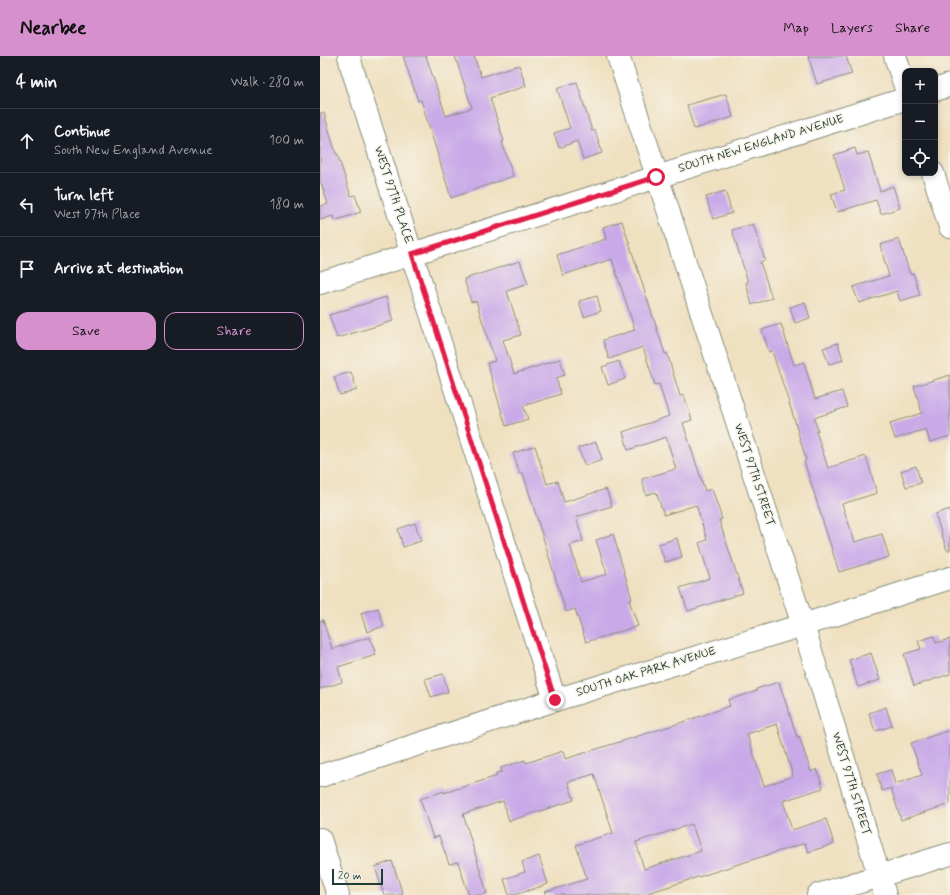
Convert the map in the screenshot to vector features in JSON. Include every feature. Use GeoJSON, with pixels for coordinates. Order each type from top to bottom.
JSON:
{"type":"FeatureCollection","features":[{"type":"Feature","properties":{"kind":"street","name":"WEST 97TH PLACE"},"geometry":{"type":"LineString","coordinates":[[349,56],[354,76],[555,700]]}},
{"type":"Feature","properties":{"kind":"street","name":"WEST 97TH STREET"},"geometry":{"type":"LineString","coordinates":[[618,56],[656,177],[803,625],[882,885]]}},
{"type":"Feature","properties":{"kind":"street"},"geometry":{"type":"LineString","coordinates":[[895,56],[902,77]]}},
{"type":"Feature","properties":{"kind":"street"},"geometry":{"type":"LineString","coordinates":[[938,89],[950,85]]}},
{"type":"Feature","properties":{"kind":"street","name":"SOUTH NEW ENGLAND AVENUE"},"geometry":{"type":"LineString","coordinates":[[320,283],[902,100]]}},
{"type":"Feature","properties":{"kind":"street"},"geometry":{"type":"LineString","coordinates":[[934,176],[950,228]]}},
{"type":"Feature","properties":{"kind":"street","name":"SOUTH OAK PARK AVENUE"},"geometry":{"type":"LineString","coordinates":[[320,776],[555,700],[803,625],[950,578]]}},
{"type":"Feature","properties":{"kind":"street"},"geometry":{"type":"LineString","coordinates":[[320,838],[330,887]]}},
{"type":"Feature","properties":{"kind":"street"},"geometry":{"type":"LineString","coordinates":[[818,895],[882,885],[950,854]]}},
{"type":"Feature","properties":{"kind":"building"},"geometry":{"type":"Polygon","coordinates":[[[403,56],[426,56],[446,116],[472,108],[455,56],[474,56],[481,77],[519,65],[526,86],[490,98],[504,141],[502,142],[513,176],[451,198],[421,100],[418,101],[403,56]]]}},
{"type":"Feature","properties":{"kind":"building"},"geometry":{"type":"Polygon","coordinates":[[[808,56],[846,56],[852,74],[817,84],[808,56]]]}},
{"type":"Feature","properties":{"kind":"building"},"geometry":{"type":"Polygon","coordinates":[[[577,82],[592,131],[595,130],[602,153],[583,159],[577,141],[559,148],[554,133],[570,128],[557,88],[577,82]]]}},
{"type":"Feature","properties":{"kind":"building"},"geometry":{"type":"Polygon","coordinates":[[[726,94],[733,117],[694,129],[687,105],[726,94]]]}},
{"type":"Feature","properties":{"kind":"building"},"geometry":{"type":"Polygon","coordinates":[[[320,113],[324,113],[336,154],[337,153],[351,196],[355,195],[361,212],[334,221],[333,216],[320,220],[320,206],[328,204],[320,180],[320,113]]]}},
{"type":"Feature","properties":{"kind":"building"},"geometry":{"type":"Polygon","coordinates":[[[855,148],[857,155],[868,152],[880,191],[893,186],[900,208],[881,214],[876,200],[837,212],[831,194],[845,190],[834,155],[855,148]]]}},
{"type":"Feature","properties":{"kind":"building"},"geometry":{"type":"Polygon","coordinates":[[[725,191],[732,213],[713,219],[706,197],[725,191]]]}},
{"type":"Feature","properties":{"kind":"building"},"geometry":{"type":"Polygon","coordinates":[[[622,221],[665,354],[667,353],[680,396],[684,395],[692,420],[683,423],[705,491],[712,489],[722,519],[719,520],[743,593],[688,611],[680,588],[710,578],[699,543],[707,540],[696,505],[664,515],[656,492],[646,495],[642,479],[676,469],[666,437],[628,450],[623,432],[669,416],[659,384],[655,385],[643,347],[609,359],[603,340],[635,330],[612,259],[563,275],[557,255],[606,239],[603,227],[622,221]]]}},
{"type":"Feature","properties":{"kind":"building"},"geometry":{"type":"Polygon","coordinates":[[[753,224],[765,260],[760,262],[772,298],[752,305],[746,283],[748,282],[732,230],[753,224]]]}},
{"type":"Feature","properties":{"kind":"building"},"geometry":{"type":"Polygon","coordinates":[[[899,239],[910,274],[913,273],[920,295],[900,301],[897,291],[859,303],[853,287],[889,276],[880,245],[899,239]]]}},
{"type":"Feature","properties":{"kind":"building"},"geometry":{"type":"Polygon","coordinates":[[[520,261],[528,284],[507,291],[521,335],[503,340],[514,374],[560,359],[565,375],[556,378],[561,394],[523,406],[528,419],[506,426],[487,363],[495,361],[476,301],[471,302],[464,279],[520,261]]]}},
{"type":"Feature","properties":{"kind":"building"},"geometry":{"type":"Polygon","coordinates":[[[597,296],[601,311],[584,317],[579,301],[597,296]]]}},
{"type":"Feature","properties":{"kind":"building"},"geometry":{"type":"Polygon","coordinates":[[[386,297],[393,321],[337,338],[329,315],[386,297]]]}},
{"type":"Feature","properties":{"kind":"building"},"geometry":{"type":"Polygon","coordinates":[[[805,302],[810,318],[795,323],[790,307],[805,302]]]}},
{"type":"Feature","properties":{"kind":"building"},"geometry":{"type":"Polygon","coordinates":[[[781,324],[794,365],[804,362],[815,399],[842,391],[847,407],[814,418],[818,431],[816,431],[828,468],[866,456],[877,493],[842,504],[855,542],[882,534],[889,557],[839,572],[804,461],[806,460],[793,415],[772,351],[769,352],[762,330],[781,324]]]}},
{"type":"Feature","properties":{"kind":"building"},"geometry":{"type":"Polygon","coordinates":[[[838,343],[843,360],[829,364],[823,348],[838,343]]]}},
{"type":"Feature","properties":{"kind":"building"},"geometry":{"type":"Polygon","coordinates":[[[619,361],[625,379],[608,385],[602,367],[619,361]]]}},
{"type":"Feature","properties":{"kind":"building"},"geometry":{"type":"Polygon","coordinates":[[[351,372],[357,390],[340,395],[334,377],[351,372]]]}},
{"type":"Feature","properties":{"kind":"building"},"geometry":{"type":"Polygon","coordinates":[[[950,375],[950,436],[930,442],[926,429],[895,439],[890,423],[922,413],[914,386],[950,375]]]}},
{"type":"Feature","properties":{"kind":"building"},"geometry":{"type":"Polygon","coordinates":[[[596,442],[602,460],[585,466],[578,448],[596,442]]]}},
{"type":"Feature","properties":{"kind":"building"},"geometry":{"type":"Polygon","coordinates":[[[535,446],[547,484],[558,481],[564,502],[606,489],[612,506],[576,517],[583,541],[570,545],[581,582],[607,574],[596,540],[613,534],[632,599],[629,600],[638,626],[586,642],[575,609],[566,612],[523,473],[520,474],[513,453],[535,446]]]}},
{"type":"Feature","properties":{"kind":"building"},"geometry":{"type":"Polygon","coordinates":[[[916,466],[921,483],[906,487],[901,471],[916,466]]]}},
{"type":"Feature","properties":{"kind":"building"},"geometry":{"type":"Polygon","coordinates":[[[950,509],[950,550],[947,550],[935,514],[950,509]]]}},
{"type":"Feature","properties":{"kind":"building"},"geometry":{"type":"Polygon","coordinates":[[[415,523],[421,541],[403,547],[398,529],[415,523]]]}},
{"type":"Feature","properties":{"kind":"building"},"geometry":{"type":"Polygon","coordinates":[[[677,538],[682,557],[665,562],[659,544],[677,538]]]}},
{"type":"Feature","properties":{"kind":"building"},"geometry":{"type":"Polygon","coordinates":[[[378,608],[384,626],[367,632],[361,613],[378,608]]]}},
{"type":"Feature","properties":{"kind":"building"},"geometry":{"type":"Polygon","coordinates":[[[323,620],[332,649],[370,637],[376,655],[338,667],[342,682],[320,689],[320,621],[323,620]]]}},
{"type":"Feature","properties":{"kind":"building"},"geometry":{"type":"Polygon","coordinates":[[[934,636],[936,643],[950,639],[950,674],[914,686],[904,654],[921,649],[918,641],[934,636]]]}},
{"type":"Feature","properties":{"kind":"building"},"geometry":{"type":"Polygon","coordinates":[[[871,653],[880,680],[858,687],[849,660],[871,653]]]}},
{"type":"Feature","properties":{"kind":"building"},"geometry":{"type":"Polygon","coordinates":[[[443,674],[448,692],[431,697],[425,679],[443,674]]]}},
{"type":"Feature","properties":{"kind":"building"},"geometry":{"type":"Polygon","coordinates":[[[779,682],[797,737],[799,736],[811,772],[817,769],[823,788],[783,801],[792,830],[826,819],[834,844],[808,852],[805,843],[648,893],[649,895],[546,895],[545,892],[587,879],[576,845],[613,833],[594,774],[568,782],[574,800],[509,821],[503,801],[463,814],[487,893],[480,895],[469,895],[458,862],[449,864],[439,836],[433,838],[420,799],[497,776],[496,773],[502,772],[501,768],[525,760],[526,763],[563,751],[565,759],[683,722],[730,706],[728,700],[757,691],[756,689],[779,682]],[[777,724],[747,734],[764,786],[793,776],[777,724]],[[692,824],[636,842],[644,869],[701,851],[692,824]]]}},
{"type":"Feature","properties":{"kind":"building"},"geometry":{"type":"Polygon","coordinates":[[[886,707],[892,726],[875,731],[869,713],[886,707]]]}},
{"type":"Feature","properties":{"kind":"building"},"geometry":{"type":"Polygon","coordinates":[[[950,730],[950,804],[901,820],[891,788],[882,791],[877,774],[891,770],[895,784],[922,775],[911,743],[950,730]]]}},
{"type":"Feature","properties":{"kind":"building"},"geometry":{"type":"Polygon","coordinates":[[[539,856],[548,884],[515,895],[509,895],[504,879],[525,872],[522,862],[539,856]]]}},
{"type":"Feature","properties":{"kind":"building"},"geometry":{"type":"Polygon","coordinates":[[[392,861],[403,895],[384,895],[375,867],[392,861]]]}},
{"type":"Feature","properties":{"kind":"route"},"geometry":{"type":"LineString","coordinates":[[555,700],[412,254],[656,177]]}}]}
